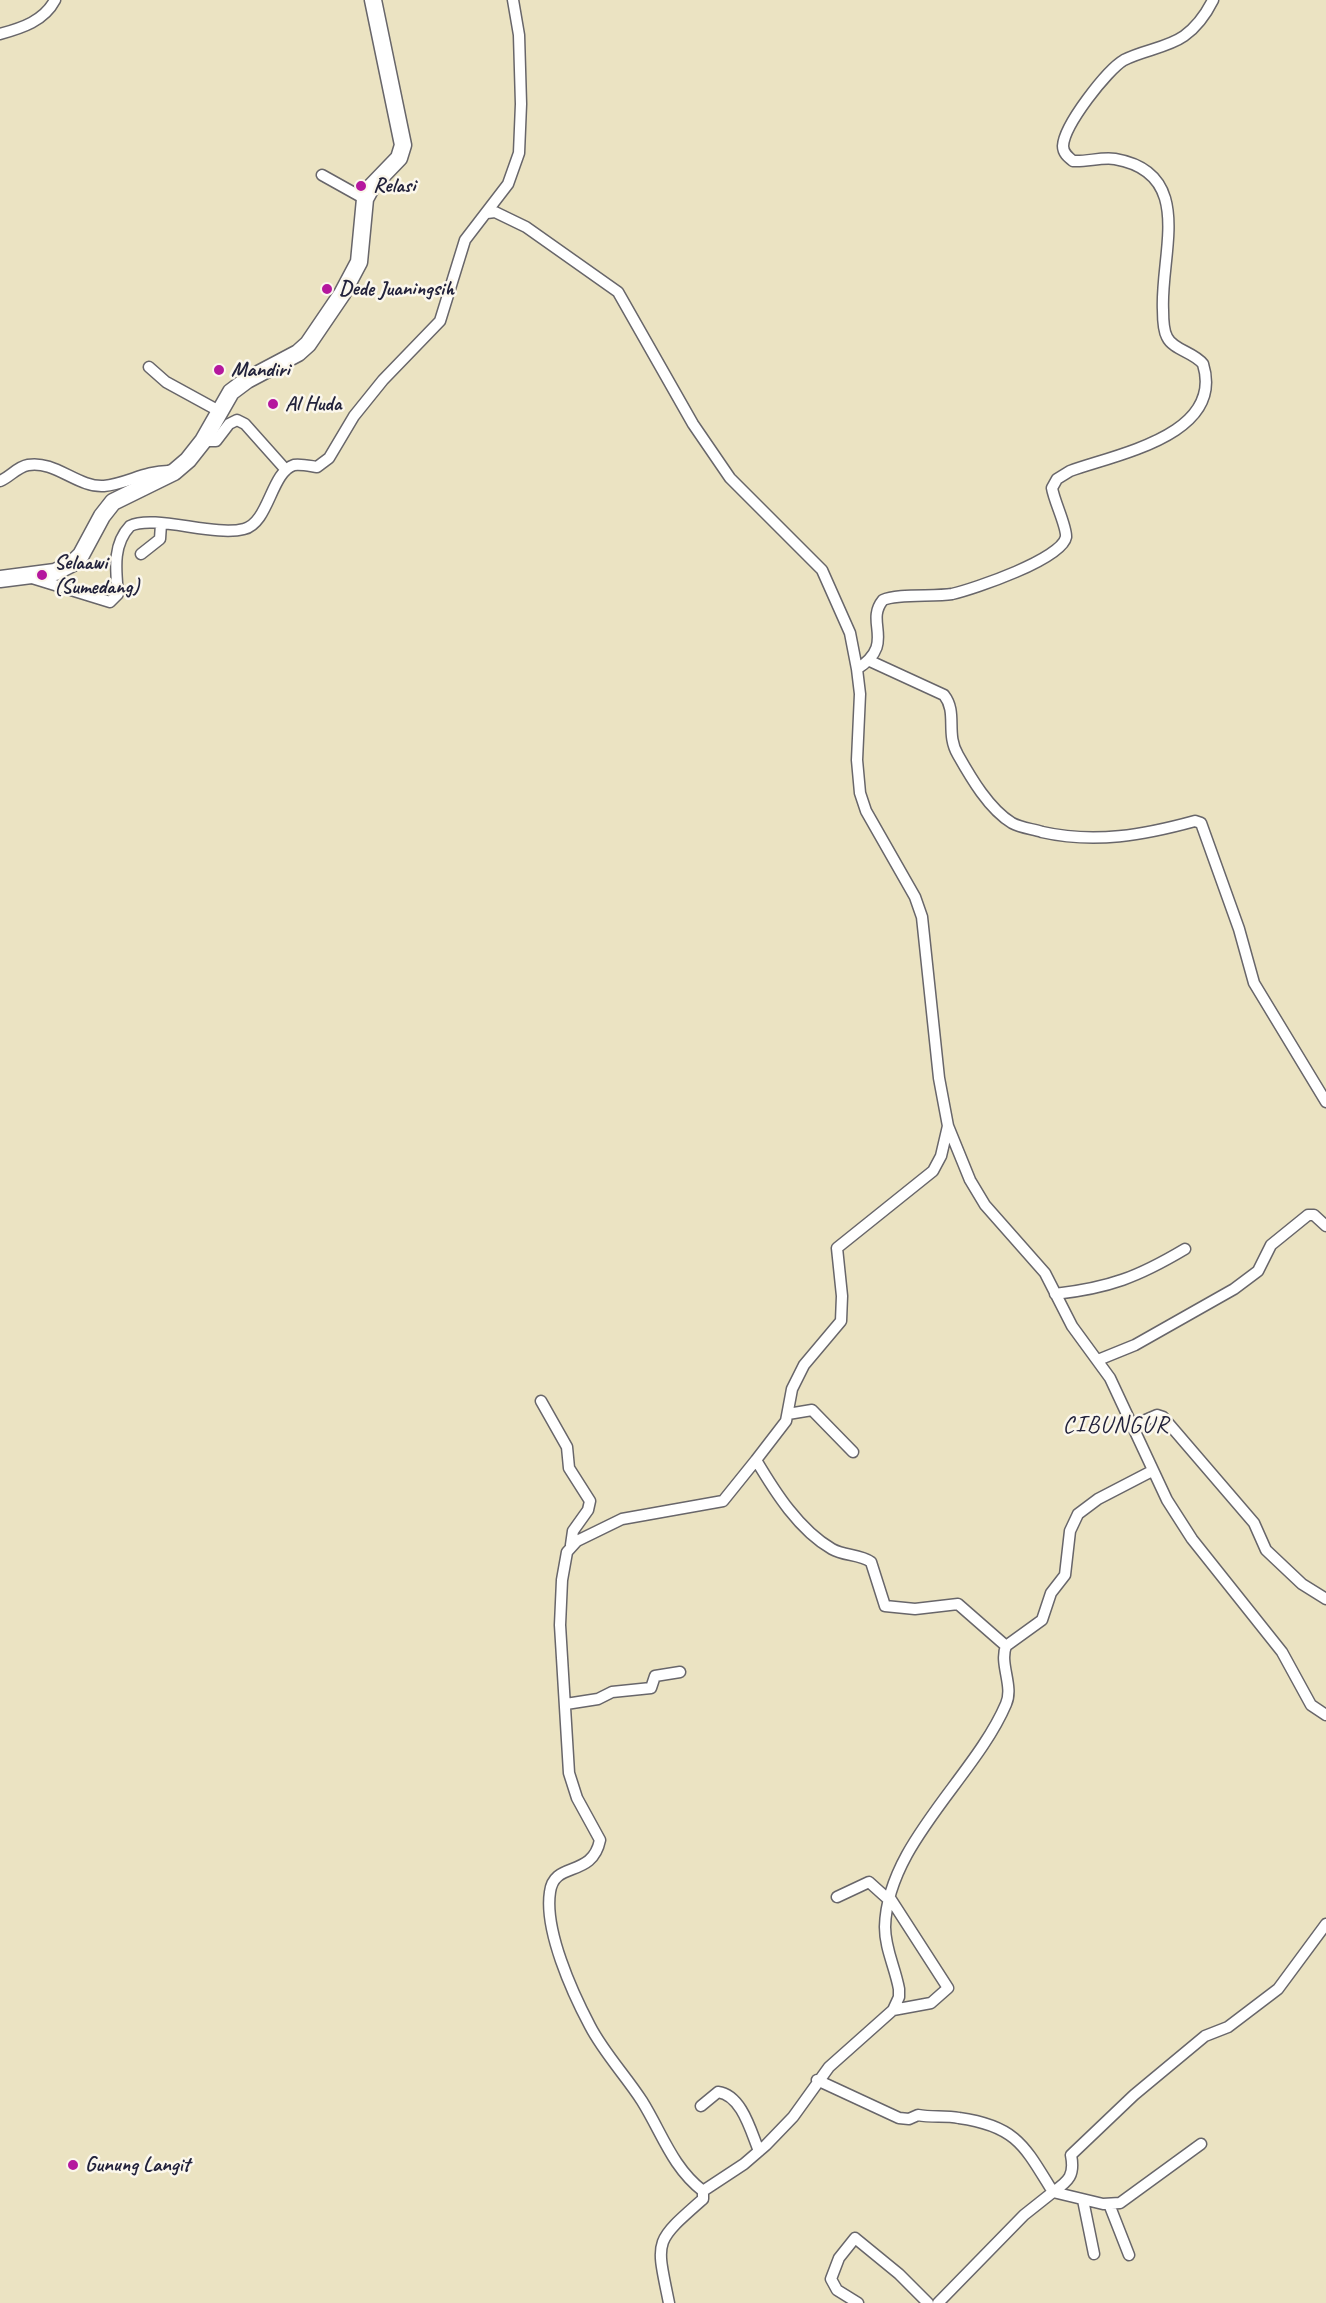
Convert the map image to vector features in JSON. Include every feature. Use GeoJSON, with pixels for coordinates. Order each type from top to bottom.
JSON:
{"type":"FeatureCollection","features":[{"type":"Feature","properties":{"kind":"main road"},"geometry":{"type":"LineString","coordinates":[[0,579],[55,572],[73,563],[81,555],[102,516],[113,502],[174,472],[203,441],[219,411],[238,386],[298,353],[316,334],[359,262],[365,199],[372,186],[399,158],[403,145],[373,0]]}},
{"type":"Feature","properties":{"kind":"street"},"geometry":{"type":"LineString","coordinates":[[0,34],[36,21],[48,12],[56,0]]}},
{"type":"Feature","properties":{"kind":"street"},"geometry":{"type":"LineString","coordinates":[[26,577],[110,602],[118,594],[115,562],[125,531],[136,524],[161,524],[192,529],[247,528],[258,518],[286,470],[294,465],[317,467],[324,463],[354,416],[383,380],[440,321],[465,240],[508,184],[520,143],[520,51],[513,0]]}},
{"type":"Feature","properties":{"kind":"street"},"geometry":{"type":"LineString","coordinates":[[858,669],[870,661],[879,645],[878,615],[883,600],[953,593],[1018,570],[1053,554],[1063,544],[1066,534],[1052,488],[1057,478],[1070,471],[1169,435],[1185,426],[1194,416],[1204,388],[1203,364],[1195,355],[1171,342],[1164,328],[1163,277],[1169,209],[1165,195],[1157,183],[1138,167],[1108,159],[1073,160],[1065,153],[1064,146],[1068,130],[1080,111],[1118,64],[1182,37],[1202,20],[1213,0]]}},
{"type":"Feature","properties":{"kind":"street"},"geometry":{"type":"LineString","coordinates":[[322,174],[365,199]]}},
{"type":"Feature","properties":{"kind":"street"},"geometry":{"type":"LineString","coordinates":[[487,213],[495,212],[526,227],[618,292],[693,424],[730,478],[822,570],[850,633],[858,669],[860,694],[857,760],[860,793],[866,811],[915,897],[922,917],[939,1078],[948,1126],[970,1180],[985,1205],[1037,1260],[1072,1326],[1098,1360],[1134,1425],[1152,1471],[1192,1539],[1277,1646],[1311,1705],[1326,1715]]}},
{"type":"Feature","properties":{"kind":"street"},"geometry":{"type":"LineString","coordinates":[[149,367],[166,382],[219,411]]}},
{"type":"Feature","properties":{"kind":"street"},"geometry":{"type":"LineString","coordinates":[[203,441],[216,441],[229,424],[237,420],[245,424],[286,470]]}},
{"type":"Feature","properties":{"kind":"street"},"geometry":{"type":"LineString","coordinates":[[0,481],[22,466],[32,464],[43,465],[99,486],[152,472],[174,472]]}},
{"type":"Feature","properties":{"kind":"street"},"geometry":{"type":"LineString","coordinates":[[141,554],[160,539],[161,524]]}},
{"type":"Feature","properties":{"kind":"street"},"geometry":{"type":"LineString","coordinates":[[870,661],[944,695],[951,706],[950,736],[954,748],[993,806],[1012,823],[1054,834],[1096,838],[1131,836],[1195,821],[1201,824],[1212,850],[1254,983],[1326,1102]]}},
{"type":"Feature","properties":{"kind":"street"},"geometry":{"type":"LineString","coordinates":[[571,1545],[612,1523],[635,1514],[723,1501],[762,1450],[784,1426],[792,1389],[804,1365],[839,1326],[843,1316],[837,1248],[933,1171],[941,1156],[948,1126]]}},
{"type":"Feature","properties":{"kind":"street"},"geometry":{"type":"LineString","coordinates":[[1098,1360],[1135,1345],[1234,1289],[1258,1271],[1271,1245],[1308,1215],[1316,1216],[1326,1226]]}},
{"type":"Feature","properties":{"kind":"street"},"geometry":{"type":"LineString","coordinates":[[1055,1294],[1129,1280],[1185,1249]]}},
{"type":"Feature","properties":{"kind":"street"},"geometry":{"type":"LineString","coordinates":[[541,1401],[567,1447],[569,1468],[590,1501],[588,1510],[573,1531],[562,1580],[560,1625],[569,1773],[577,1798],[600,1840],[589,1862],[561,1873],[554,1880],[549,1892],[552,1930],[590,2026],[643,2103],[665,2148],[693,2183],[703,2191]]}},
{"type":"Feature","properties":{"kind":"street"},"geometry":{"type":"LineString","coordinates":[[788,1414],[812,1410],[853,1452]]}},
{"type":"Feature","properties":{"kind":"street"},"geometry":{"type":"LineString","coordinates":[[1134,1425],[1157,1415],[1163,1417],[1254,1523],[1266,1550],[1302,1584],[1326,1599]]}},
{"type":"Feature","properties":{"kind":"street"},"geometry":{"type":"LineString","coordinates":[[703,2191],[744,2164],[759,2151],[793,2117],[817,2080],[893,2010],[899,1997],[899,1989],[885,1939],[889,1899],[920,1835],[1007,1703],[1006,1646],[958,1604],[915,1609],[885,1606],[871,1562],[842,1554],[825,1545],[785,1504],[756,1460]]}},
{"type":"Feature","properties":{"kind":"street"},"geometry":{"type":"LineString","coordinates":[[1006,1646],[1042,1620],[1051,1593],[1065,1575],[1070,1531],[1078,1514],[1098,1499],[1152,1471]]}},
{"type":"Feature","properties":{"kind":"street"},"geometry":{"type":"LineString","coordinates":[[566,1704],[598,1699],[612,1692],[651,1688],[655,1676],[680,1672]]}},
{"type":"Feature","properties":{"kind":"street"},"geometry":{"type":"LineString","coordinates":[[837,1897],[869,1882],[889,1899],[948,1988],[931,2003],[893,2010]]}},
{"type":"Feature","properties":{"kind":"street"},"geometry":{"type":"LineString","coordinates":[[938,2303],[1024,2215],[1068,2182],[1072,2175],[1071,2155],[1134,2095],[1205,2036],[1228,2027],[1278,1989],[1326,1924]]}},
{"type":"Feature","properties":{"kind":"street"},"geometry":{"type":"LineString","coordinates":[[817,2080],[899,2118],[909,2119],[918,2115],[930,2119],[952,2117],[976,2120],[1000,2129],[1024,2145],[1053,2192],[1083,2200],[1109,2204],[1126,2199],[1201,2144]]}},
{"type":"Feature","properties":{"kind":"street"},"geometry":{"type":"LineString","coordinates":[[701,2106],[718,2092],[733,2100],[747,2121],[759,2151]]}},
{"type":"Feature","properties":{"kind":"street"},"geometry":{"type":"LineString","coordinates":[[669,2303],[660,2258],[662,2239],[703,2199],[703,2191]]}},
{"type":"Feature","properties":{"kind":"street"},"geometry":{"type":"LineString","coordinates":[[1083,2200],[1094,2254]]}},
{"type":"Feature","properties":{"kind":"street"},"geometry":{"type":"LineString","coordinates":[[1109,2204],[1129,2254]]}},
{"type":"Feature","properties":{"kind":"street"},"geometry":{"type":"LineString","coordinates":[[858,2303],[837,2290],[831,2279],[839,2258],[855,2238],[899,2274],[928,2303]]}},
{"type":"Feature","properties":{"kind":"place","name":"Relasi"},"geometry":{"type":"Point","coordinates":[361,186]}},
{"type":"Feature","properties":{"kind":"place","name":"Dede Juaningsih"},"geometry":{"type":"Point","coordinates":[327,289]}},
{"type":"Feature","properties":{"kind":"place","name":"Mandiri"},"geometry":{"type":"Point","coordinates":[219,370]}},
{"type":"Feature","properties":{"kind":"place","name":"Al Huda"},"geometry":{"type":"Point","coordinates":[273,404]}},
{"type":"Feature","properties":{"kind":"place","name":"Selaawi (Sumedang)"},"geometry":{"type":"Point","coordinates":[42,575]}},
{"type":"Feature","properties":{"kind":"place","name":"Gunung Langit"},"geometry":{"type":"Point","coordinates":[73,2165]}},
{"type":"Feature","properties":{"kind":"district","name":"CIBUNGUR"},"geometry":{"type":"Point","coordinates":[1116,1426]}}]}
